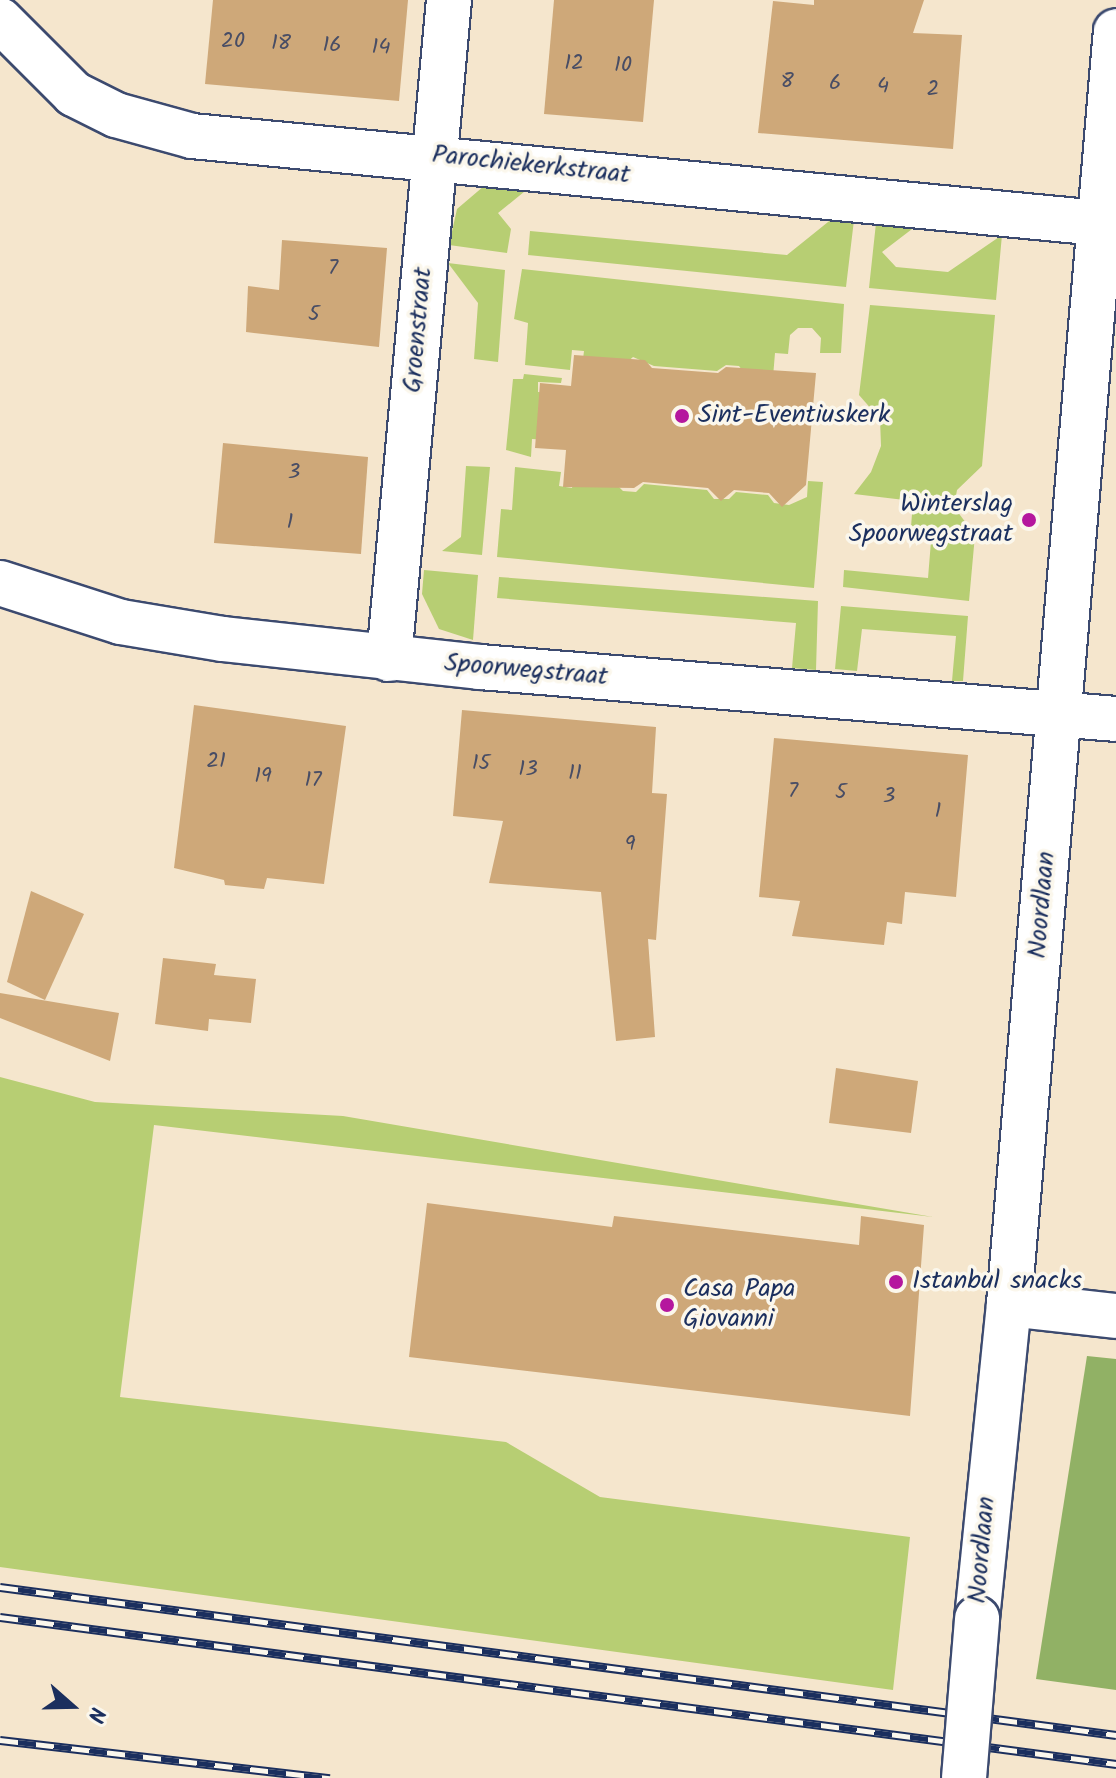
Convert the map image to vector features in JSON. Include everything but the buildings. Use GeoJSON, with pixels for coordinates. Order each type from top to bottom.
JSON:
{"type":"FeatureCollection","features":[{"type":"Feature","properties":{"kind":"street","name":"Groenstraat"},"geometry":{"type":"LineString","coordinates":[[389,659],[449,0]]}},
{"type":"Feature","properties":{"kind":"street","name":"Parochiekerkstraat"},"geometry":{"type":"LineString","coordinates":[[0,20],[74,94],[116,115],[192,136],[1099,223]]}},
{"type":"Feature","properties":{"kind":"street","name":"Noordlaan"},"geometry":{"type":"LineString","coordinates":[[964,1778],[1009,1304],[1116,31]]}},
{"type":"Feature","properties":{"kind":"street","name":"Spoorwegstraat"},"geometry":{"type":"LineString","coordinates":[[0,583],[121,622],[389,659],[1116,719]]}},
{"type":"Feature","properties":{"kind":"street"},"geometry":{"type":"LineString","coordinates":[[1009,1304],[1116,1316]]}},
{"type":"Feature","properties":{"kind":"green space"},"geometry":{"type":"Polygon","coordinates":[[[484,186],[530,187],[498,213],[511,229],[507,253],[449,245],[457,209],[484,186]]]}},
{"type":"Feature","properties":{"kind":"green space"},"geometry":{"type":"Polygon","coordinates":[[[833,218],[854,220],[846,287],[528,255],[530,231],[787,255],[833,218]]]}},
{"type":"Feature","properties":{"kind":"green space"},"geometry":{"type":"Polygon","coordinates":[[[876,223],[916,226],[882,252],[896,267],[948,272],[1002,235],[996,300],[869,288],[876,223]]]}},
{"type":"Feature","properties":{"kind":"green space"},"geometry":{"type":"Polygon","coordinates":[[[448,263],[505,270],[498,362],[474,359],[478,303],[448,263]]]}},
{"type":"Feature","properties":{"kind":"green space"},"geometry":{"type":"Polygon","coordinates":[[[522,269],[844,304],[841,353],[820,353],[821,338],[812,328],[798,328],[790,335],[788,354],[775,353],[773,377],[745,374],[739,366],[726,365],[717,371],[654,366],[633,357],[625,364],[583,359],[584,351],[572,350],[570,370],[525,365],[528,323],[514,319],[522,269]]]}},
{"type":"Feature","properties":{"kind":"green space"},"geometry":{"type":"Polygon","coordinates":[[[870,305],[995,315],[982,466],[957,490],[954,507],[975,535],[969,601],[843,587],[844,570],[928,578],[932,529],[911,527],[913,501],[854,494],[871,472],[881,446],[880,419],[859,395],[870,305]]]}},
{"type":"Feature","properties":{"kind":"green space"},"geometry":{"type":"Polygon","coordinates":[[[524,374],[562,378],[561,383],[538,382],[538,392],[552,393],[548,440],[532,439],[531,457],[506,450],[513,379],[523,379],[524,374]]]}},
{"type":"Feature","properties":{"kind":"green space"},"geometry":{"type":"Polygon","coordinates":[[[466,466],[490,467],[482,555],[442,551],[461,537],[466,466]]]}},
{"type":"Feature","properties":{"kind":"green space"},"geometry":{"type":"Polygon","coordinates":[[[515,467],[561,472],[559,486],[572,488],[574,478],[614,482],[623,491],[636,492],[644,484],[707,490],[714,499],[729,499],[736,492],[768,495],[774,503],[789,505],[807,497],[808,481],[823,482],[814,588],[497,557],[501,509],[512,510],[515,467]]]}},
{"type":"Feature","properties":{"kind":"green space"},"geometry":{"type":"Polygon","coordinates":[[[424,570],[478,575],[473,640],[439,629],[422,594],[424,570]]]}},
{"type":"Feature","properties":{"kind":"green space"},"geometry":{"type":"Polygon","coordinates":[[[499,577],[818,601],[816,670],[792,668],[796,623],[497,598],[499,577]]]}},
{"type":"Feature","properties":{"kind":"green space"},"geometry":{"type":"Polygon","coordinates":[[[841,606],[968,616],[963,681],[952,681],[956,636],[862,629],[857,671],[835,669],[841,606]]]}},
{"type":"Feature","properties":{"kind":"green space"},"geometry":{"type":"Polygon","coordinates":[[[0,1077],[95,1102],[343,1116],[933,1217],[154,1125],[120,1397],[506,1442],[600,1497],[910,1537],[893,1690],[0,1567],[0,1077]]]}},
{"type":"Feature","properties":{"kind":"green space"},"geometry":{"type":"Polygon","coordinates":[[[1087,1356],[1116,1359],[1116,1690],[1036,1679],[1087,1356]]]}},
{"type":"Feature","properties":{"kind":"railway"},"geometry":{"type":"LineString","coordinates":[[0,1587],[1116,1735]]}},
{"type":"Feature","properties":{"kind":"railway"},"geometry":{"type":"LineString","coordinates":[[0,1617],[1116,1764]]}},
{"type":"Feature","properties":{"kind":"railway"},"geometry":{"type":"LineString","coordinates":[[0,1740],[330,1778]]}},
{"type":"Feature","properties":{"kind":"place","name":"Sint-Eventiuskerk"},"geometry":{"type":"Point","coordinates":[682,416]}},
{"type":"Feature","properties":{"kind":"place","name":"Winterslag Spoorwegstraat"},"geometry":{"type":"Point","coordinates":[1029,520]}},
{"type":"Feature","properties":{"kind":"place","name":"Istanbul snacks"},"geometry":{"type":"Point","coordinates":[896,1282]}},
{"type":"Feature","properties":{"kind":"place","name":"Casa Papa Giovanni"},"geometry":{"type":"Point","coordinates":[667,1305]}}]}
